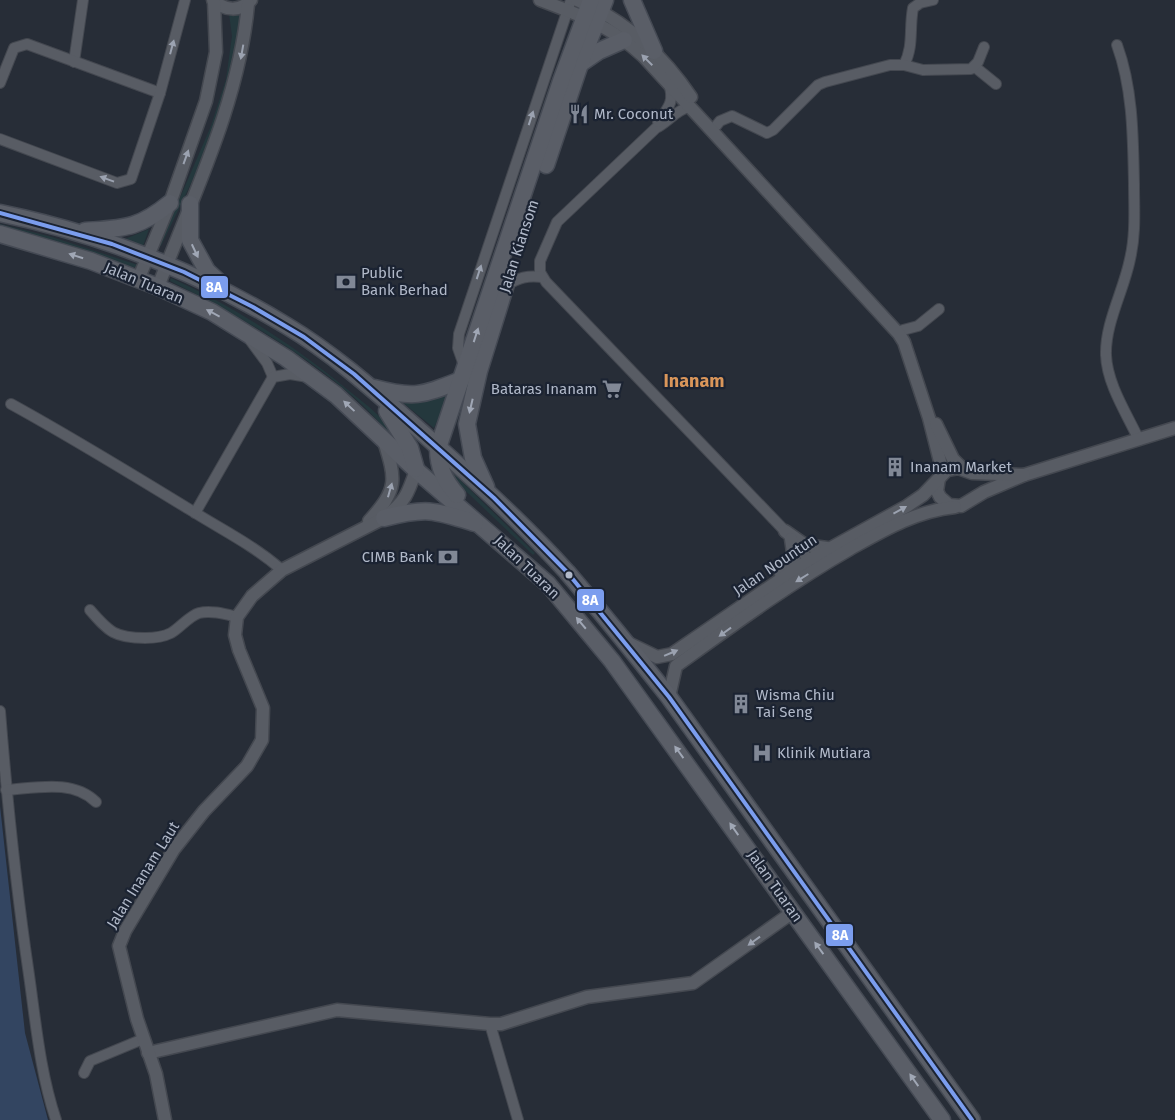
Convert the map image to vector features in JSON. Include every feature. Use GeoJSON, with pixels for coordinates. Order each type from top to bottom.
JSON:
{"type":"FeatureCollection","features":[{"type":"Feature","properties":{"kind":"main road"},"geometry":{"type":"LineString","coordinates":[[632,0],[654,51]]}},
{"type":"Feature","properties":{"kind":"main road","name":"Jalan Kiansom"},"geometry":{"type":"LineString","coordinates":[[489,495],[473,458],[467,424],[479,371],[580,64],[592,8]]}},
{"type":"Feature","properties":{"kind":"main road","name":"Jalan Kiansom"},"geometry":{"type":"LineString","coordinates":[[438,448],[561,81],[592,8]]}},
{"type":"Feature","properties":{"kind":"main road"},"geometry":{"type":"LineString","coordinates":[[580,64],[599,51],[624,40]]}},
{"type":"Feature","properties":{"kind":"main road"},"geometry":{"type":"LineString","coordinates":[[78,232],[128,228],[142,223],[170,203]]}},
{"type":"Feature","properties":{"kind":"main road"},"geometry":{"type":"LineString","coordinates":[[190,204],[190,240],[197,256],[207,271],[234,295]]}},
{"type":"Feature","properties":{"kind":"main road","name":"Jalan Tuaran"},"geometry":{"type":"LineString","coordinates":[[0,212],[78,232],[167,264],[234,295],[289,327],[370,387],[489,495],[565,571],[626,642],[669,697],[972,1120]]}},
{"type":"Feature","properties":{"kind":"main road","name":"Jalan Tuaran"},"geometry":{"type":"LineString","coordinates":[[2,236],[91,261],[158,287],[212,312],[241,330],[313,377],[336,395],[416,470],[548,584],[612,661],[942,1120]]}},
{"type":"Feature","properties":{"kind":"main road"},"geometry":{"type":"LineString","coordinates":[[370,387],[400,395],[425,394],[463,374]]}},
{"type":"Feature","properties":{"kind":"main road"},"geometry":{"type":"LineString","coordinates":[[370,387],[397,424],[410,448],[416,470]]}},
{"type":"Feature","properties":{"kind":"main road"},"geometry":{"type":"LineString","coordinates":[[438,448],[438,462],[443,477],[482,526]]}},
{"type":"Feature","properties":{"kind":"main road"},"geometry":{"type":"LineString","coordinates":[[384,518],[415,510],[434,510],[482,526]]}},
{"type":"Feature","properties":{"kind":"street"},"geometry":{"type":"LineString","coordinates":[[74,62],[83,0]]}},
{"type":"Feature","properties":{"kind":"street"},"geometry":{"type":"LineString","coordinates":[[0,139],[118,183],[131,179],[160,94],[185,0]]}},
{"type":"Feature","properties":{"kind":"street"},"geometry":{"type":"LineString","coordinates":[[540,0],[592,8],[654,51],[716,126],[903,330],[910,344],[932,416],[953,459],[970,474],[976,484],[976,490],[971,500]]}},
{"type":"Feature","properties":{"kind":"street"},"geometry":{"type":"LineString","coordinates":[[904,65],[910,53],[910,22],[913,8],[920,3],[933,0]]}},
{"type":"Feature","properties":{"kind":"street"},"geometry":{"type":"LineString","coordinates":[[213,1],[226,9],[234,10],[250,1]]}},
{"type":"Feature","properties":{"kind":"street"},"geometry":{"type":"LineString","coordinates":[[138,280],[170,203],[206,101],[214,68],[213,1]]}},
{"type":"Feature","properties":{"kind":"street"},"geometry":{"type":"LineString","coordinates":[[158,287],[217,134],[237,73],[250,1]]}},
{"type":"Feature","properties":{"kind":"street"},"geometry":{"type":"LineString","coordinates":[[463,374],[458,348],[458,334],[569,5]]}},
{"type":"Feature","properties":{"kind":"street"},"geometry":{"type":"LineString","coordinates":[[592,8],[668,82],[899,334],[904,342],[929,418],[941,476],[938,491],[944,502],[955,506]]}},
{"type":"Feature","properties":{"kind":"street"},"geometry":{"type":"LineString","coordinates":[[0,83],[14,48],[27,44],[160,94]]}},
{"type":"Feature","properties":{"kind":"street"},"geometry":{"type":"LineString","coordinates":[[1117,45],[1125,67],[1133,126],[1134,235],[1130,260],[1113,316],[1106,355],[1111,380],[1138,440]]}},
{"type":"Feature","properties":{"kind":"street"},"geometry":{"type":"LineString","coordinates":[[975,67],[984,47]]}},
{"type":"Feature","properties":{"kind":"street"},"geometry":{"type":"LineString","coordinates":[[716,126],[720,121],[732,116],[767,133],[773,130],[818,85],[890,64],[904,65],[923,70],[975,67],[996,84]]}},
{"type":"Feature","properties":{"kind":"street"},"geometry":{"type":"LineString","coordinates":[[656,128],[671,104],[672,95],[668,82]]}},
{"type":"Feature","properties":{"kind":"street"},"geometry":{"type":"LineString","coordinates":[[689,106],[681,108],[656,128],[557,222],[540,261],[542,277],[788,535],[809,560],[816,560],[892,526]]}},
{"type":"Feature","properties":{"kind":"street"},"geometry":{"type":"LineString","coordinates":[[506,285],[518,278],[530,275],[542,277]]}},
{"type":"Feature","properties":{"kind":"street"},"geometry":{"type":"LineString","coordinates":[[903,330],[918,326],[939,309]]}},
{"type":"Feature","properties":{"kind":"street"},"geometry":{"type":"LineString","coordinates":[[241,330],[267,363],[273,378]]}},
{"type":"Feature","properties":{"kind":"street"},"geometry":{"type":"LineString","coordinates":[[195,513],[273,378],[290,374],[313,377]]}},
{"type":"Feature","properties":{"kind":"street"},"geometry":{"type":"LineString","coordinates":[[11,404],[89,447],[195,513],[258,549],[282,570]]}},
{"type":"Feature","properties":{"kind":"street","name":"Jalan Nountun"},"geometry":{"type":"LineString","coordinates":[[669,697],[676,666],[799,580],[892,526],[922,512],[955,506],[971,500],[984,492],[1024,475],[1175,428]]}},
{"type":"Feature","properties":{"kind":"street"},"geometry":{"type":"LineString","coordinates":[[362,529],[387,502],[393,486],[392,468],[382,438]]}},
{"type":"Feature","properties":{"kind":"street","name":"Jalan Nountun"},"geometry":{"type":"LineString","coordinates":[[626,642],[652,655],[666,657],[827,548],[907,506],[952,468],[964,469],[978,474],[1024,475]]}},
{"type":"Feature","properties":{"kind":"street"},"geometry":{"type":"LineString","coordinates":[[90,610],[106,628],[121,637],[131,638],[155,638],[170,634],[198,613],[218,612],[237,617],[252,596],[282,570],[384,518],[406,498],[416,470]]}},
{"type":"Feature","properties":{"kind":"street"},"geometry":{"type":"LineString","coordinates":[[788,535],[806,545],[827,548]]}},
{"type":"Feature","properties":{"kind":"street"},"geometry":{"type":"LineString","coordinates":[[768,589],[794,559],[788,535]]}},
{"type":"Feature","properties":{"kind":"street","name":"Jalan Inanam Laut"},"geometry":{"type":"LineString","coordinates":[[165,1120],[156,1074],[143,1039],[120,952],[121,940],[174,849],[204,811],[247,766],[262,740],[263,708],[235,636],[237,617]]}},
{"type":"Feature","properties":{"kind":"street"},"geometry":{"type":"LineString","coordinates":[[0,711],[6,790],[38,1050],[46,1092],[56,1120]]}},
{"type":"Feature","properties":{"kind":"street"},"geometry":{"type":"LineString","coordinates":[[6,790],[61,787],[88,794],[96,802]]}},
{"type":"Feature","properties":{"kind":"street"},"geometry":{"type":"LineString","coordinates":[[148,1053],[337,1010],[501,1024],[587,997],[639,992],[693,983],[792,912]]}},
{"type":"Feature","properties":{"kind":"street"},"geometry":{"type":"LineString","coordinates":[[490,1024],[518,1120]]}},
{"type":"Feature","properties":{"kind":"street"},"geometry":{"type":"LineString","coordinates":[[84,1074],[90,1061],[143,1039]]}},
{"type":"Feature","properties":{"kind":"green space"},"geometry":{"type":"Polygon","coordinates":[[[228,6],[246,9],[246,35],[207,150],[161,246],[159,246],[211,126],[226,79],[232,36],[228,6]]]}},
{"type":"Feature","properties":{"kind":"green space"},"geometry":{"type":"Polygon","coordinates":[[[0,224],[52,237],[138,265],[137,267],[128,268],[0,227],[0,224]]]}},
{"type":"Feature","properties":{"kind":"green space"},"geometry":{"type":"Polygon","coordinates":[[[149,229],[143,246],[125,239],[149,229]]]}},
{"type":"Feature","properties":{"kind":"green space"},"geometry":{"type":"Polygon","coordinates":[[[171,278],[241,314],[285,342],[328,373],[377,414],[390,428],[400,444],[358,401],[309,362],[241,319],[170,281],[171,278]]]}},
{"type":"Feature","properties":{"kind":"green space"},"geometry":{"type":"Polygon","coordinates":[[[451,391],[434,428],[402,402],[427,400],[451,391]]]}},
{"type":"Feature","properties":{"kind":"green space"},"geometry":{"type":"Polygon","coordinates":[[[453,473],[535,553],[533,555],[451,477],[453,473]]]}},
{"type":"Feature","properties":{"kind":"water"},"geometry":{"type":"Polygon","coordinates":[[[0,806],[25,1033],[48,1120],[0,1120],[0,806]]]}},
{"type":"Feature","properties":{"kind":"transit line","name":"8A"},"geometry":{"type":"LineString","coordinates":[[0,213],[112,244],[184,272],[253,307],[304,337],[354,374],[494,498],[567,572],[669,697],[972,1120]]}},
{"type":"Feature","properties":{"kind":"place","name":"Mr. Coconut"},"geometry":{"type":"Point","coordinates":[579,114]}},
{"type":"Feature","properties":{"kind":"place","name":"Public Bank Berhad"},"geometry":{"type":"Point","coordinates":[346,282]}},
{"type":"Feature","properties":{"kind":"place","name":"Bataras Inanam"},"geometry":{"type":"Point","coordinates":[612,389]}},
{"type":"Feature","properties":{"kind":"place","name":"Inanam Market"},"geometry":{"type":"Point","coordinates":[895,467]}},
{"type":"Feature","properties":{"kind":"place","name":"CIMB Bank"},"geometry":{"type":"Point","coordinates":[448,557]}},
{"type":"Feature","properties":{"kind":"place","name":"Wisma Chiu Tai Seng"},"geometry":{"type":"Point","coordinates":[741,704]}},
{"type":"Feature","properties":{"kind":"place","name":"Klinik Mutiara"},"geometry":{"type":"Point","coordinates":[762,753]}},
{"type":"Feature","properties":{"kind":"district","name":"Inanam"},"geometry":{"type":"Point","coordinates":[694,381]}}]}
